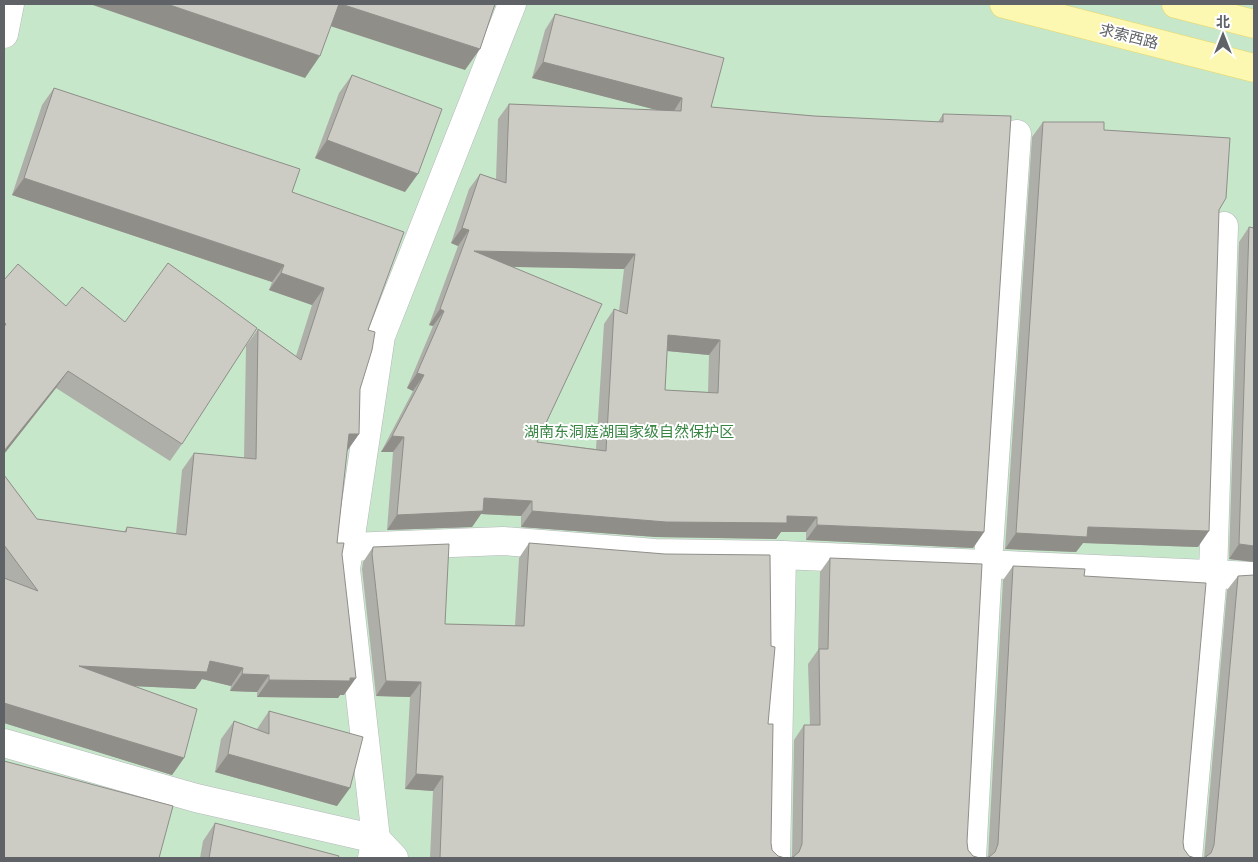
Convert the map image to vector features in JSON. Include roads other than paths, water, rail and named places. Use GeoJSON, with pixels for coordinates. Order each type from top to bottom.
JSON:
{"type":"FeatureCollection","features":[{"type":"Feature","properties":{"kind":"main road","name":"求索西路"},"geometry":{"type":"LineString","coordinates":[[1004,4],[1047,9],[1254,68]]}},
{"type":"Feature","properties":{"kind":"main road"},"geometry":{"type":"LineString","coordinates":[[1176,4],[1254,24]]}},
{"type":"Feature","properties":{"kind":"street"},"geometry":{"type":"LineString","coordinates":[[4,34],[10,4]]}},
{"type":"Feature","properties":{"kind":"street"},"geometry":{"type":"LineString","coordinates":[[4,743],[381,852],[346,570],[381,336],[512,4]]}},
{"type":"Feature","properties":{"kind":"street"},"geometry":{"type":"LineString","coordinates":[[972,858],[988,562],[1017,134]]}},
{"type":"Feature","properties":{"kind":"street"},"geometry":{"type":"LineString","coordinates":[[1188,858],[1213,575],[1224,226]]}},
{"type":"Feature","properties":{"kind":"street"},"geometry":{"type":"LineString","coordinates":[[350,547],[503,541],[655,553],[782,554],[988,562],[1254,576]]}},
{"type":"Feature","properties":{"kind":"street"},"geometry":{"type":"LineString","coordinates":[[776,858],[782,554]]}},
{"type":"Feature","properties":{"kind":"park label","name":"湖南东洞庭湖国家级自然保护区"},"geometry":{"type":"Point","coordinates":[629,431]}}]}
